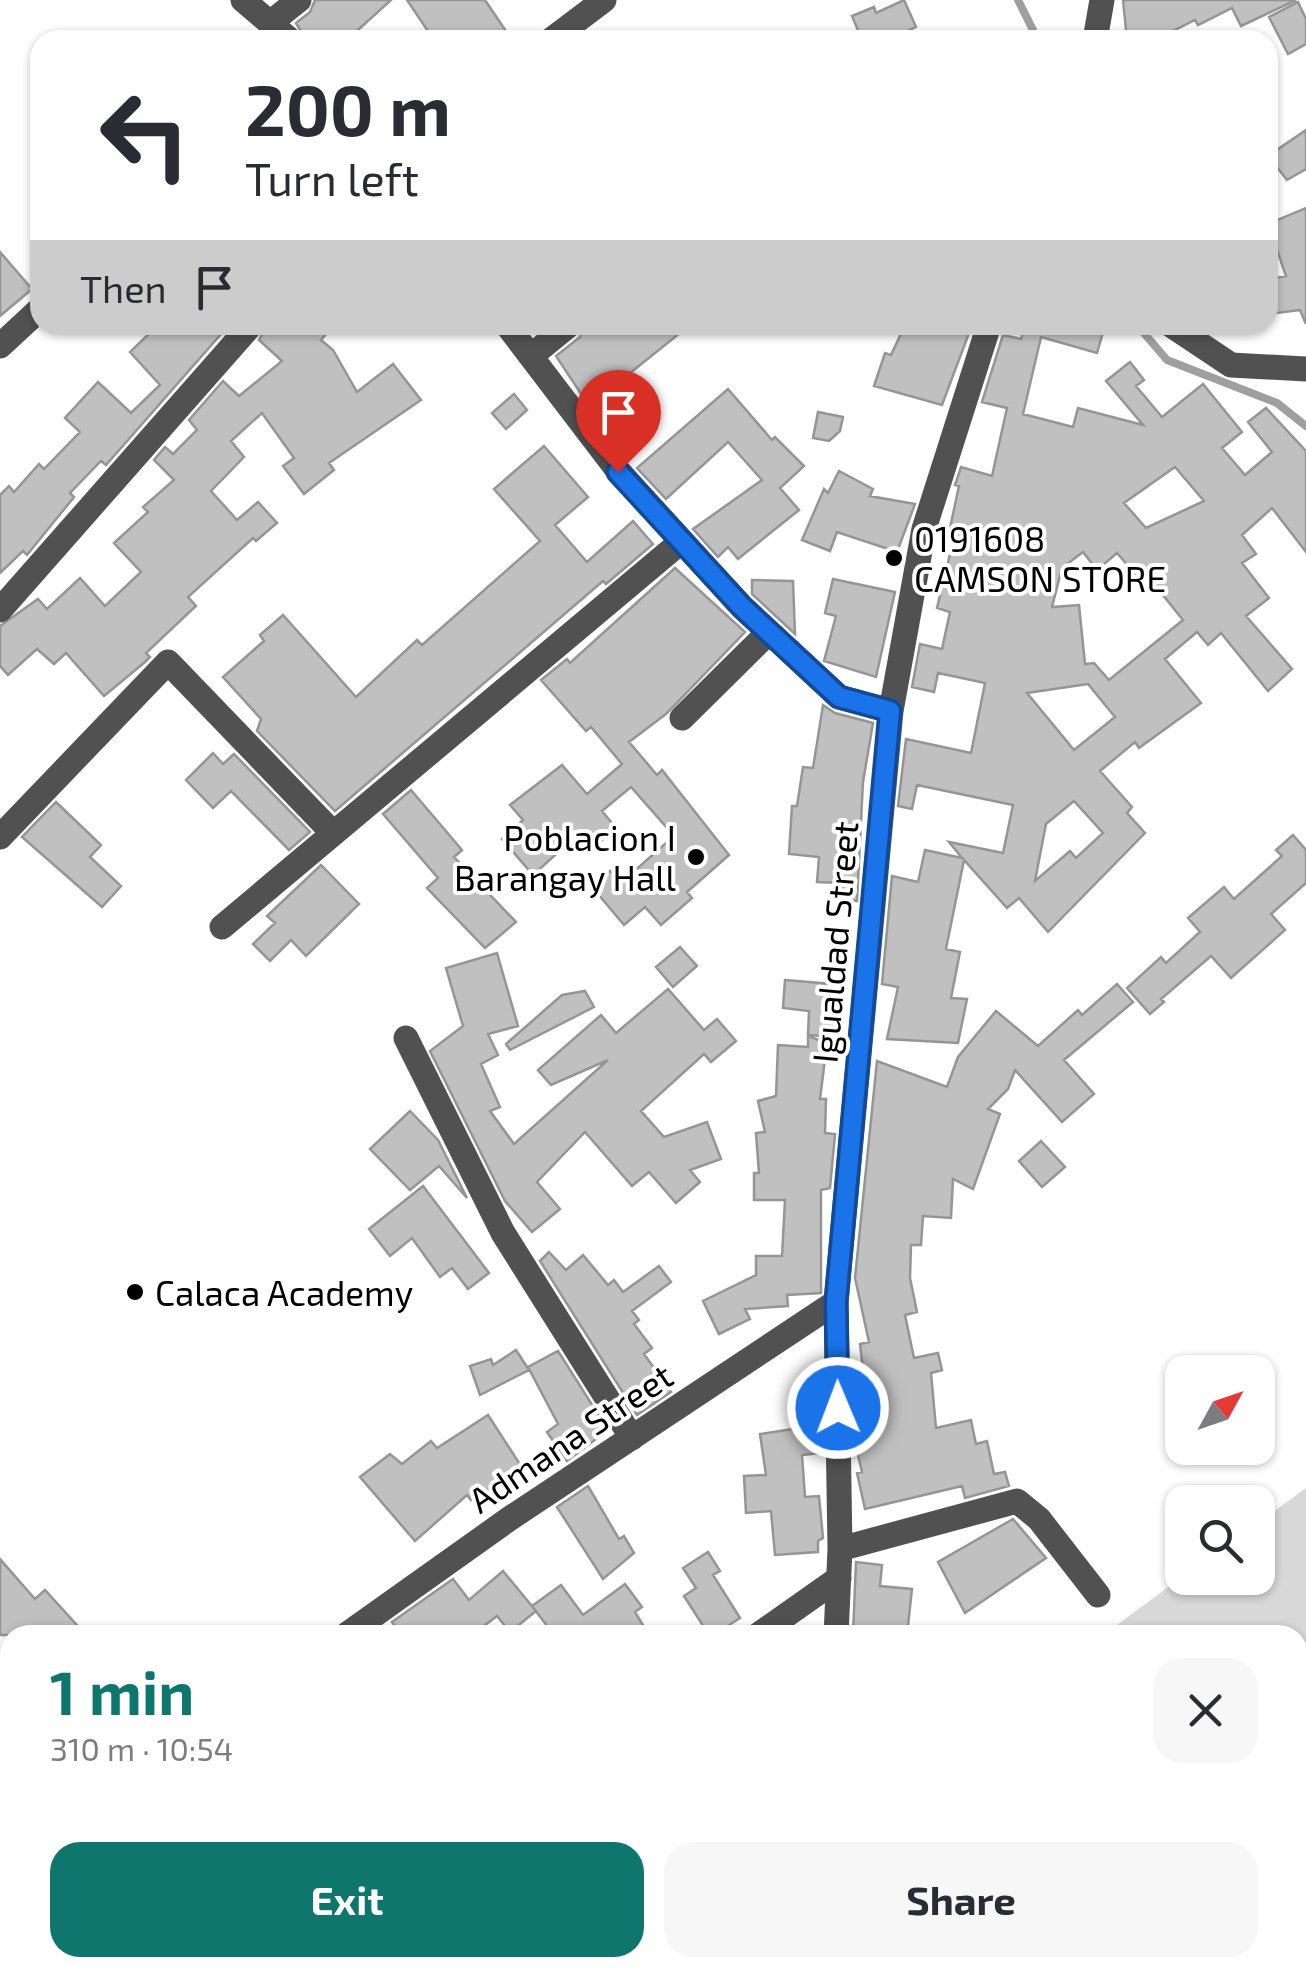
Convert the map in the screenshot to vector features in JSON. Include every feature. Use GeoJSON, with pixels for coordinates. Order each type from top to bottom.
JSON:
{"type":"FeatureCollection","features":[{"type":"Feature","properties":{"kind":"street"},"geometry":{"type":"LineString","coordinates":[[243,0],[278,30]]}},
{"type":"Feature","properties":{"kind":"street"},"geometry":{"type":"LineString","coordinates":[[281,30],[299,0]]}},
{"type":"Feature","properties":{"kind":"street"},"geometry":{"type":"LineString","coordinates":[[564,30],[604,0]]}},
{"type":"Feature","properties":{"kind":"street"},"geometry":{"type":"LineString","coordinates":[[1097,30],[1102,0]]}},
{"type":"Feature","properties":{"kind":"street"},"geometry":{"type":"LineString","coordinates":[[0,346],[30,318]]}},
{"type":"Feature","properties":{"kind":"street"},"geometry":{"type":"LineString","coordinates":[[0,610],[242,335]]}},
{"type":"Feature","properties":{"kind":"street"},"geometry":{"type":"LineString","coordinates":[[515,335],[618,472],[769,632],[839,697],[890,711]]}},
{"type":"Feature","properties":{"kind":"street"},"geometry":{"type":"LineString","coordinates":[[532,356],[556,335]]}},
{"type":"Feature","properties":{"kind":"street","name":"Igualdad Street"},"geometry":{"type":"LineString","coordinates":[[837,1625],[840,1549],[836,1302],[890,711],[924,529],[986,335]]}},
{"type":"Feature","properties":{"kind":"street"},"geometry":{"type":"LineString","coordinates":[[1185,335],[1230,366],[1306,368]]}},
{"type":"Feature","properties":{"kind":"street"},"geometry":{"type":"LineString","coordinates":[[222,927],[682,541]]}},
{"type":"Feature","properties":{"kind":"street"},"geometry":{"type":"LineString","coordinates":[[682,718],[769,632]]}},
{"type":"Feature","properties":{"kind":"street"},"geometry":{"type":"LineString","coordinates":[[0,837],[168,662],[332,832]]}},
{"type":"Feature","properties":{"kind":"street"},"geometry":{"type":"LineString","coordinates":[[406,1038],[503,1234],[632,1438]]}},
{"type":"Feature","properties":{"kind":"street","name":"Admana Street"},"geometry":{"type":"LineString","coordinates":[[361,1625],[836,1302]]}},
{"type":"Feature","properties":{"kind":"street"},"geometry":{"type":"LineString","coordinates":[[840,1549],[1017,1501],[1039,1519],[1098,1595]]}},
{"type":"Feature","properties":{"kind":"street"},"geometry":{"type":"LineString","coordinates":[[772,1625],[839,1578]]}},
{"type":"Feature","properties":{"kind":"shaded area"},"geometry":{"type":"Polygon","coordinates":[[[1306,1488],[1306,1625],[1117,1625],[1165,1589],[1165,1595],[1275,1595],[1275,1511],[1306,1488]]]}},
{"type":"Feature","properties":{"kind":"building"},"geometry":{"type":"Polygon","coordinates":[[[315,0],[391,0],[358,30],[300,30],[296,23],[310,12],[315,0]]]}},
{"type":"Feature","properties":{"kind":"building"},"geometry":{"type":"Polygon","coordinates":[[[407,0],[485,0],[505,30],[427,30],[407,0]]]}},
{"type":"Feature","properties":{"kind":"building"},"geometry":{"type":"Polygon","coordinates":[[[904,0],[916,27],[858,30],[852,16],[874,7],[876,13],[904,0]]]}},
{"type":"Feature","properties":{"kind":"building"},"geometry":{"type":"Polygon","coordinates":[[[1123,0],[1296,0],[1241,26],[1232,8],[1198,25],[1195,20],[1175,30],[1126,30],[1123,0]]]}},
{"type":"Feature","properties":{"kind":"building"},"geometry":{"type":"Polygon","coordinates":[[[1298,2],[1306,19],[1306,44],[1288,54],[1269,17],[1298,2]]]}},
{"type":"Feature","properties":{"kind":"building"},"geometry":{"type":"Polygon","coordinates":[[[1306,130],[1306,169],[1287,180],[1278,169],[1278,149],[1306,130]]]}},
{"type":"Feature","properties":{"kind":"building"},"geometry":{"type":"Polygon","coordinates":[[[1306,208],[1306,324],[1300,310],[1278,313],[1278,277],[1286,276],[1278,253],[1278,220],[1306,208]]]}},
{"type":"Feature","properties":{"kind":"building"},"geometry":{"type":"Polygon","coordinates":[[[0,252],[30,291],[0,316],[0,252]]]}},
{"type":"Feature","properties":{"kind":"building"},"geometry":{"type":"Polygon","coordinates":[[[148,335],[220,335],[106,465],[101,461],[70,493],[74,497],[27,555],[23,551],[0,573],[0,495],[9,486],[14,492],[39,464],[44,469],[80,432],[65,418],[98,382],[131,413],[160,385],[130,352],[148,335]]]}},
{"type":"Feature","properties":{"kind":"building"},"geometry":{"type":"Polygon","coordinates":[[[262,335],[325,335],[321,340],[333,350],[357,392],[393,364],[421,400],[329,463],[334,470],[304,494],[283,466],[294,458],[262,413],[231,441],[244,457],[211,491],[237,520],[258,502],[277,523],[256,541],[253,538],[188,597],[196,606],[146,653],[150,657],[104,696],[66,653],[54,664],[37,649],[8,675],[0,666],[0,626],[38,599],[47,609],[80,578],[105,606],[141,572],[114,543],[148,512],[143,507],[174,480],[154,460],[165,447],[173,454],[197,430],[189,420],[223,381],[239,396],[282,361],[259,340],[262,335]]]}},
{"type":"Feature","properties":{"kind":"building"},"geometry":{"type":"Polygon","coordinates":[[[678,335],[589,406],[556,356],[580,337],[678,335]]]}},
{"type":"Feature","properties":{"kind":"building"},"geometry":{"type":"Polygon","coordinates":[[[900,335],[968,335],[942,405],[874,386],[885,353],[891,355],[900,335]]]}},
{"type":"Feature","properties":{"kind":"building"},"geometry":{"type":"Polygon","coordinates":[[[1003,335],[1021,339],[1022,335],[1102,335],[1097,353],[1041,337],[1023,414],[1073,427],[1078,408],[1143,425],[1106,381],[1130,362],[1144,380],[1136,386],[1162,417],[1203,384],[1242,432],[1222,448],[1245,475],[1272,452],[1248,422],[1266,408],[1306,451],[1306,552],[1272,508],[1242,535],[1256,554],[1242,563],[1269,598],[1246,616],[1292,669],[1268,691],[1221,633],[1208,645],[1197,632],[1165,659],[1201,703],[1139,748],[1135,742],[1100,771],[1132,807],[1127,813],[1145,833],[1048,932],[1019,898],[1007,908],[964,860],[946,949],[960,952],[951,998],[967,999],[958,1043],[887,1039],[898,987],[882,984],[892,876],[918,882],[925,850],[962,858],[949,842],[1003,853],[1013,805],[917,785],[912,809],[898,806],[906,739],[971,753],[985,683],[938,673],[934,692],[912,687],[920,644],[942,649],[950,612],[937,608],[956,529],[950,528],[959,486],[955,485],[961,467],[992,476],[1007,408],[982,402],[1003,335]],[[1175,467],[1124,503],[1146,528],[1204,501],[1175,467]],[[1083,552],[1062,568],[1052,607],[1079,605],[1085,664],[1094,663],[1109,680],[1183,620],[1141,568],[1135,574],[1117,553],[1097,570],[1083,552]],[[1088,684],[1027,693],[1074,750],[1115,717],[1088,684]],[[1074,801],[1046,824],[1035,881],[1070,851],[1076,858],[1103,833],[1074,801]]]}},
{"type":"Feature","properties":{"kind":"building"},"geometry":{"type":"Polygon","coordinates":[[[728,389],[772,440],[775,437],[804,466],[780,488],[799,510],[738,559],[728,547],[718,557],[693,529],[762,480],[728,442],[666,499],[637,468],[728,389]]]}},
{"type":"Feature","properties":{"kind":"building"},"geometry":{"type":"Polygon","coordinates":[[[514,394],[527,410],[506,429],[492,413],[514,394]]]}},
{"type":"Feature","properties":{"kind":"building"},"geometry":{"type":"Polygon","coordinates":[[[818,412],[843,417],[840,431],[829,441],[813,438],[818,412]]]}},
{"type":"Feature","properties":{"kind":"building"},"geometry":{"type":"Polygon","coordinates":[[[544,446],[588,497],[555,525],[587,562],[633,521],[653,544],[606,584],[603,581],[335,811],[257,731],[261,719],[223,677],[264,641],[260,635],[283,615],[356,697],[417,640],[422,645],[540,541],[494,489],[544,446]]]}},
{"type":"Feature","properties":{"kind":"building"},"geometry":{"type":"Polygon","coordinates":[[[839,471],[873,489],[870,496],[915,504],[897,552],[837,532],[830,551],[802,540],[824,489],[828,493],[839,471]]]}},
{"type":"Feature","properties":{"kind":"building"},"geometry":{"type":"Polygon","coordinates":[[[675,568],[745,632],[666,714],[629,742],[657,775],[662,770],[729,855],[687,892],[692,898],[661,925],[645,907],[624,925],[592,887],[610,871],[621,883],[674,836],[631,787],[602,811],[616,828],[587,853],[574,838],[533,875],[502,839],[523,820],[510,805],[562,765],[587,794],[622,764],[591,727],[586,731],[541,680],[567,659],[570,663],[675,568]]]}},
{"type":"Feature","properties":{"kind":"building"},"geometry":{"type":"Polygon","coordinates":[[[833,579],[895,592],[876,677],[824,661],[836,616],[825,613],[833,579]]]}},
{"type":"Feature","properties":{"kind":"building"},"geometry":{"type":"Polygon","coordinates":[[[752,580],[793,581],[795,634],[752,594],[752,580]]]}},
{"type":"Feature","properties":{"kind":"building"},"geometry":{"type":"Polygon","coordinates":[[[823,705],[835,713],[873,723],[863,782],[857,901],[841,899],[842,883],[817,882],[819,857],[789,854],[792,806],[797,806],[803,767],[813,768],[823,705]]]}},
{"type":"Feature","properties":{"kind":"building"},"geometry":{"type":"Polygon","coordinates":[[[213,753],[223,764],[234,754],[310,832],[289,850],[231,791],[213,808],[186,780],[213,753]]]}},
{"type":"Feature","properties":{"kind":"building"},"geometry":{"type":"Polygon","coordinates":[[[411,790],[462,850],[454,857],[516,922],[485,948],[427,888],[438,878],[383,814],[411,790]]]}},
{"type":"Feature","properties":{"kind":"building"},"geometry":{"type":"Polygon","coordinates":[[[56,802],[101,845],[90,857],[121,886],[102,907],[22,837],[56,802]]]}},
{"type":"Feature","properties":{"kind":"building"},"geometry":{"type":"Polygon","coordinates":[[[1293,835],[1306,850],[1306,883],[1271,914],[1285,930],[1231,978],[1211,956],[1161,999],[1164,1002],[1150,1014],[1127,988],[1161,957],[1166,963],[1200,932],[1188,918],[1224,887],[1234,899],[1282,856],[1276,850],[1293,835]]]}},
{"type":"Feature","properties":{"kind":"building"},"geometry":{"type":"Polygon","coordinates":[[[321,865],[359,904],[306,956],[291,940],[270,961],[253,944],[275,923],[267,916],[321,865]]]}},
{"type":"Feature","properties":{"kind":"building"},"geometry":{"type":"Polygon","coordinates":[[[680,947],[697,966],[673,987],[656,967],[680,947]]]}},
{"type":"Feature","properties":{"kind":"building"},"geometry":{"type":"Polygon","coordinates":[[[497,953],[518,1026],[488,1034],[498,1055],[481,1064],[500,1107],[490,1111],[514,1144],[608,1060],[551,1085],[538,1070],[601,1015],[616,1033],[668,989],[704,1030],[717,1019],[736,1041],[711,1062],[704,1054],[641,1111],[664,1137],[707,1122],[721,1159],[690,1170],[700,1182],[676,1203],[649,1172],[632,1186],[585,1132],[537,1182],[560,1209],[532,1232],[505,1201],[430,1051],[463,1026],[446,968],[497,953]]]}},
{"type":"Feature","properties":{"kind":"building"},"geometry":{"type":"Polygon","coordinates":[[[785,980],[844,985],[837,1037],[808,1035],[809,1011],[783,1008],[785,980]]]}},
{"type":"Feature","properties":{"kind":"building"},"geometry":{"type":"Polygon","coordinates":[[[1117,984],[1133,1002],[1064,1060],[1094,1094],[1062,1122],[1015,1070],[1008,1089],[988,1109],[1000,1114],[973,1189],[953,1179],[951,1218],[923,1216],[921,1245],[911,1245],[910,1278],[917,1312],[905,1315],[914,1358],[938,1353],[942,1370],[931,1373],[936,1428],[971,1420],[976,1444],[987,1441],[994,1474],[1005,1472],[1009,1486],[965,1498],[962,1486],[865,1509],[857,1473],[862,1472],[854,1438],[854,1396],[866,1395],[860,1344],[869,1342],[855,1278],[877,1061],[947,1087],[958,1057],[996,1011],[1038,1046],[1078,1010],[1082,1015],[1117,984]]]}},
{"type":"Feature","properties":{"kind":"building"},"geometry":{"type":"Polygon","coordinates":[[[585,991],[594,1007],[510,1050],[506,1044],[562,995],[585,991]]]}},
{"type":"Feature","properties":{"kind":"building"},"geometry":{"type":"Polygon","coordinates":[[[808,1036],[827,1043],[820,1099],[826,1099],[825,1133],[835,1134],[830,1188],[821,1190],[821,1293],[787,1295],[788,1306],[745,1309],[750,1319],[719,1334],[703,1301],[756,1275],[756,1256],[782,1256],[785,1200],[754,1200],[754,1173],[759,1173],[756,1133],[765,1132],[758,1101],[776,1096],[778,1045],[808,1047],[808,1036]]]}},
{"type":"Feature","properties":{"kind":"building"},"geometry":{"type":"Polygon","coordinates":[[[410,1111],[438,1140],[467,1198],[439,1166],[410,1190],[370,1149],[410,1111]]]}},
{"type":"Feature","properties":{"kind":"building"},"geometry":{"type":"Polygon","coordinates":[[[1041,1141],[1065,1167],[1042,1187],[1019,1161],[1041,1141]]]}},
{"type":"Feature","properties":{"kind":"building"},"geometry":{"type":"Polygon","coordinates":[[[423,1186],[489,1273],[468,1289],[452,1268],[440,1277],[412,1238],[390,1256],[369,1229],[423,1186]]]}},
{"type":"Feature","properties":{"kind":"building"},"geometry":{"type":"Polygon","coordinates":[[[549,1252],[566,1270],[583,1255],[608,1285],[614,1280],[623,1292],[659,1266],[671,1282],[632,1311],[639,1320],[634,1324],[652,1348],[644,1354],[671,1392],[637,1415],[540,1261],[549,1252]]]}},
{"type":"Feature","properties":{"kind":"building"},"geometry":{"type":"Polygon","coordinates":[[[516,1350],[529,1370],[480,1395],[470,1366],[491,1359],[493,1365],[516,1350]]]}},
{"type":"Feature","properties":{"kind":"building"},"geometry":{"type":"Polygon","coordinates":[[[558,1351],[608,1430],[567,1461],[547,1432],[558,1424],[528,1367],[558,1351]]]}},
{"type":"Feature","properties":{"kind":"building"},"geometry":{"type":"Polygon","coordinates":[[[488,1415],[523,1469],[471,1500],[467,1495],[415,1541],[360,1477],[390,1454],[402,1464],[431,1441],[437,1448],[488,1415]]]}},
{"type":"Feature","properties":{"kind":"building"},"geometry":{"type":"Polygon","coordinates":[[[819,1425],[822,1453],[802,1455],[805,1497],[819,1496],[823,1538],[818,1541],[818,1552],[775,1555],[771,1511],[746,1513],[744,1476],[766,1475],[760,1434],[819,1425]]]}},
{"type":"Feature","properties":{"kind":"building"},"geometry":{"type":"Polygon","coordinates":[[[588,1486],[619,1539],[624,1536],[634,1553],[603,1579],[557,1507],[588,1486]]]}},
{"type":"Feature","properties":{"kind":"building"},"geometry":{"type":"Polygon","coordinates":[[[1013,1519],[1046,1558],[965,1613],[938,1562],[1013,1519]]]}},
{"type":"Feature","properties":{"kind":"building"},"geometry":{"type":"Polygon","coordinates":[[[708,1552],[720,1571],[713,1575],[740,1618],[729,1625],[703,1625],[684,1596],[696,1588],[683,1568],[708,1552]]]}},
{"type":"Feature","properties":{"kind":"building"},"geometry":{"type":"Polygon","coordinates":[[[0,1559],[35,1599],[45,1590],[77,1625],[0,1625],[0,1559]]]}},
{"type":"Feature","properties":{"kind":"building"},"geometry":{"type":"Polygon","coordinates":[[[856,1562],[882,1565],[880,1586],[912,1589],[908,1625],[853,1625],[856,1562]]]}},
{"type":"Feature","properties":{"kind":"building"},"geometry":{"type":"Polygon","coordinates":[[[503,1571],[536,1611],[519,1625],[504,1625],[497,1616],[485,1625],[392,1622],[453,1579],[469,1600],[503,1571]]]}},
{"type":"Feature","properties":{"kind":"building"},"geometry":{"type":"Polygon","coordinates":[[[625,1584],[642,1607],[635,1612],[643,1625],[546,1625],[532,1606],[561,1585],[583,1615],[625,1584]]]}},
{"type":"Feature","properties":{"kind":"waterway"},"geometry":{"type":"LineString","coordinates":[[1018,0],[1033,30]]}},
{"type":"Feature","properties":{"kind":"waterway"},"geometry":{"type":"LineString","coordinates":[[1146,335],[1167,360],[1277,403],[1306,426]]}},
{"type":"Feature","properties":{"kind":"place","name":"0191608 CAMSON STORE"},"geometry":{"type":"Point","coordinates":[894,558]}},
{"type":"Feature","properties":{"kind":"place","name":"Poblacion I Barangay Hall"},"geometry":{"type":"Point","coordinates":[696,857]}},
{"type":"Feature","properties":{"kind":"place","name":"Calaca Academy"},"geometry":{"type":"Point","coordinates":[135,1292]}},
{"type":"Feature","properties":{"kind":"route"},"geometry":{"type":"LineString","coordinates":[[618,472],[742,607],[839,697],[890,711],[836,1302],[838,1408]]}}]}
